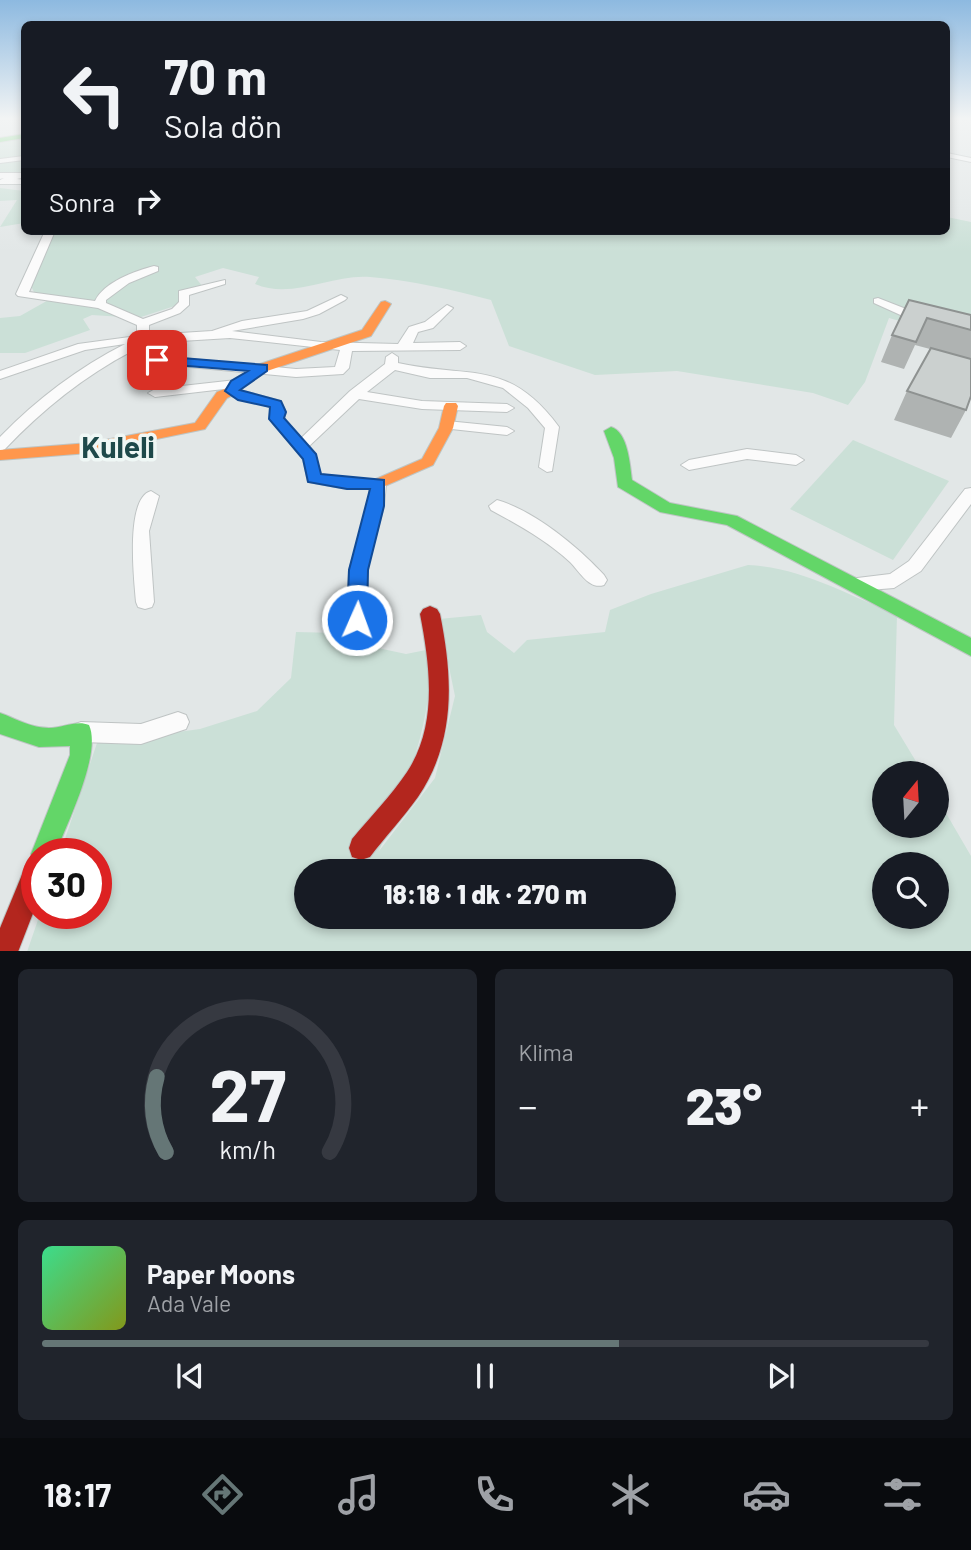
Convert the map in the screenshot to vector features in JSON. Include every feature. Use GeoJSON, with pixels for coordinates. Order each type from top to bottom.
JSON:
{"type":"FeatureCollection","features":[{"type":"Feature","properties":{"kind":"street"},"geometry":{"type":"LineString","coordinates":[[1,180],[21,182]]}},
{"type":"Feature","properties":{"kind":"street"},"geometry":{"type":"LineString","coordinates":[[48,235],[22,294],[101,305],[143,323],[176,311],[185,303],[183,293],[221,282]]}},
{"type":"Feature","properties":{"kind":"street"},"geometry":{"type":"LineString","coordinates":[[101,305],[100,299],[112,288],[128,278],[155,269]]}},
{"type":"Feature","properties":{"kind":"street"},"geometry":{"type":"LineString","coordinates":[[212,335],[236,324],[315,313],[329,301],[341,298]]}},
{"type":"Feature","properties":{"kind":"street"},"geometry":{"type":"LineString","coordinates":[[878,300],[905,315],[930,322]]}},
{"type":"Feature","properties":{"kind":"street"},"geometry":{"type":"LineString","coordinates":[[0,455],[55,453],[111,445],[200,426],[222,395],[262,368],[367,333],[385,304]]}},
{"type":"Feature","properties":{"kind":"street"},"geometry":{"type":"LineString","coordinates":[[301,446],[333,420],[355,394],[392,365],[399,347],[413,330],[429,325],[447,308]]}},
{"type":"Feature","properties":{"kind":"street"},"geometry":{"type":"LineString","coordinates":[[143,323],[142,340],[138,349],[157,360],[296,373],[338,371],[342,368],[347,346]]}},
{"type":"Feature","properties":{"kind":"street"},"geometry":{"type":"LineString","coordinates":[[0,375],[82,346],[114,341],[230,334],[329,346],[460,346]]}},
{"type":"Feature","properties":{"kind":"street"},"geometry":{"type":"LineString","coordinates":[[0,446],[31,411],[117,353],[142,340]]}},
{"type":"Feature","properties":{"kind":"street"},"geometry":{"type":"LineString","coordinates":[[392,365],[430,374],[467,374],[508,385],[552,428],[547,467]]}},
{"type":"Feature","properties":{"kind":"street"},"geometry":{"type":"LineString","coordinates":[[155,393],[234,388],[243,397],[276,404],[279,412],[277,419],[310,458],[314,478],[347,484],[378,484],[428,462],[447,425],[451,406]]}},
{"type":"Feature","properties":{"kind":"street"},"geometry":{"type":"LineString","coordinates":[[355,394],[422,405],[507,408]]}},
{"type":"Feature","properties":{"kind":"street"},"geometry":{"type":"LineString","coordinates":[[447,425],[507,431]]}},
{"type":"Feature","properties":{"kind":"street"},"geometry":{"type":"LineString","coordinates":[[611,431],[622,457],[624,482],[635,492],[666,508],[731,520],[856,584],[971,648]]}},
{"type":"Feature","properties":{"kind":"street"},"geometry":{"type":"LineString","coordinates":[[689,465],[747,454],[796,460]]}},
{"type":"Feature","properties":{"kind":"street"},"geometry":{"type":"LineString","coordinates":[[357,620],[360,562],[376,506],[378,484]]}},
{"type":"Feature","properties":{"kind":"street"},"geometry":{"type":"LineString","coordinates":[[856,584],[894,581],[915,566],[971,493]]}},
{"type":"Feature","properties":{"kind":"street"},"geometry":{"type":"LineString","coordinates":[[145,601],[140,531],[151,496]]}},
{"type":"Feature","properties":{"kind":"street"},"geometry":{"type":"LineString","coordinates":[[498,506],[544,530],[577,555],[598,580]]}},
{"type":"Feature","properties":{"kind":"street"},"geometry":{"type":"LineString","coordinates":[[361,848],[422,767],[438,719],[441,660],[430,614]]}},
{"type":"Feature","properties":{"kind":"street"},"geometry":{"type":"LineString","coordinates":[[0,723],[19,733],[56,742],[81,732],[141,734],[178,722]]}},
{"type":"Feature","properties":{"kind":"street"},"geometry":{"type":"LineString","coordinates":[[49,838],[80,755],[81,732]]}},
{"type":"Feature","properties":{"kind":"street"},"geometry":{"type":"LineString","coordinates":[[4,951],[21,909]]}},
{"type":"Feature","properties":{"kind":"green space"},"geometry":{"type":"Polygon","coordinates":[[[0,163],[21,163],[21,175],[0,175],[0,163]]]}},
{"type":"Feature","properties":{"kind":"green space"},"geometry":{"type":"Polygon","coordinates":[[[0,188],[21,191],[21,224],[0,227],[17,200],[0,201],[0,188]]]}},
{"type":"Feature","properties":{"kind":"green space"},"geometry":{"type":"Polygon","coordinates":[[[950,218],[971,222],[971,341],[889,318],[865,382],[848,405],[813,393],[677,371],[595,375],[509,346],[491,300],[416,283],[370,277],[284,289],[255,284],[259,277],[223,268],[195,277],[203,287],[184,291],[184,303],[138,318],[92,315],[83,319],[90,330],[25,353],[0,353],[0,318],[20,316],[52,298],[35,294],[31,286],[51,235],[950,235],[950,218]]]}},
{"type":"Feature","properties":{"kind":"green space"},"geometry":{"type":"Polygon","coordinates":[[[853,440],[949,481],[893,560],[790,509],[853,440]]]}},
{"type":"Feature","properties":{"kind":"green space"},"geometry":{"type":"Polygon","coordinates":[[[748,565],[805,576],[897,615],[894,725],[916,761],[872,761],[872,838],[949,838],[949,818],[971,856],[971,951],[27,951],[35,929],[112,929],[112,838],[65,838],[97,743],[200,729],[257,711],[291,678],[296,632],[380,634],[378,648],[406,654],[431,649],[427,703],[416,753],[379,851],[435,778],[455,696],[439,619],[481,615],[487,632],[514,653],[527,640],[605,632],[610,610],[651,594],[748,565]]]}},
{"type":"Feature","properties":{"kind":"building"},"geometry":{"type":"Polygon","coordinates":[[[909,300],[971,315],[971,330],[927,318],[916,342],[892,335],[909,300]]]}},
{"type":"Feature","properties":{"kind":"building"},"geometry":{"type":"Polygon","coordinates":[[[931,348],[971,359],[971,396],[966,410],[907,391],[931,348]]]}},
{"type":"Feature","properties":{"kind":"traffic: fast"},"geometry":{"type":"LineString","coordinates":[[611,431],[622,458],[624,483],[666,508],[731,520],[971,648]]}},
{"type":"Feature","properties":{"kind":"traffic: fast"},"geometry":{"type":"LineString","coordinates":[[0,723],[39,737],[59,737],[81,732],[81,755],[49,838]]}},
{"type":"Feature","properties":{"kind":"traffic: slow"},"geometry":{"type":"LineString","coordinates":[[385,304],[367,333],[262,368],[236,384],[232,391],[243,397],[276,404],[279,412],[277,419],[310,458],[314,478],[347,484],[378,484],[428,462],[446,428],[451,406]]}},
{"type":"Feature","properties":{"kind":"traffic: slow"},"geometry":{"type":"LineString","coordinates":[[0,455],[89,448],[200,426],[222,395],[232,391]]}},
{"type":"Feature","properties":{"kind":"traffic: jam"},"geometry":{"type":"LineString","coordinates":[[361,848],[410,789],[431,749],[440,692],[430,614]]}},
{"type":"Feature","properties":{"kind":"traffic: jam"},"geometry":{"type":"LineString","coordinates":[[4,951],[21,909]]}},
{"type":"Feature","properties":{"kind":"district","name":"Kuleli"},"geometry":{"type":"Point","coordinates":[118,446]}},
{"type":"Feature","properties":{"kind":"route"},"geometry":{"type":"LineString","coordinates":[[157,360],[262,368],[236,384],[232,391],[243,397],[276,404],[279,412],[277,419],[310,458],[314,478],[347,484],[378,484],[376,506],[358,570],[357,620]]}}]}
